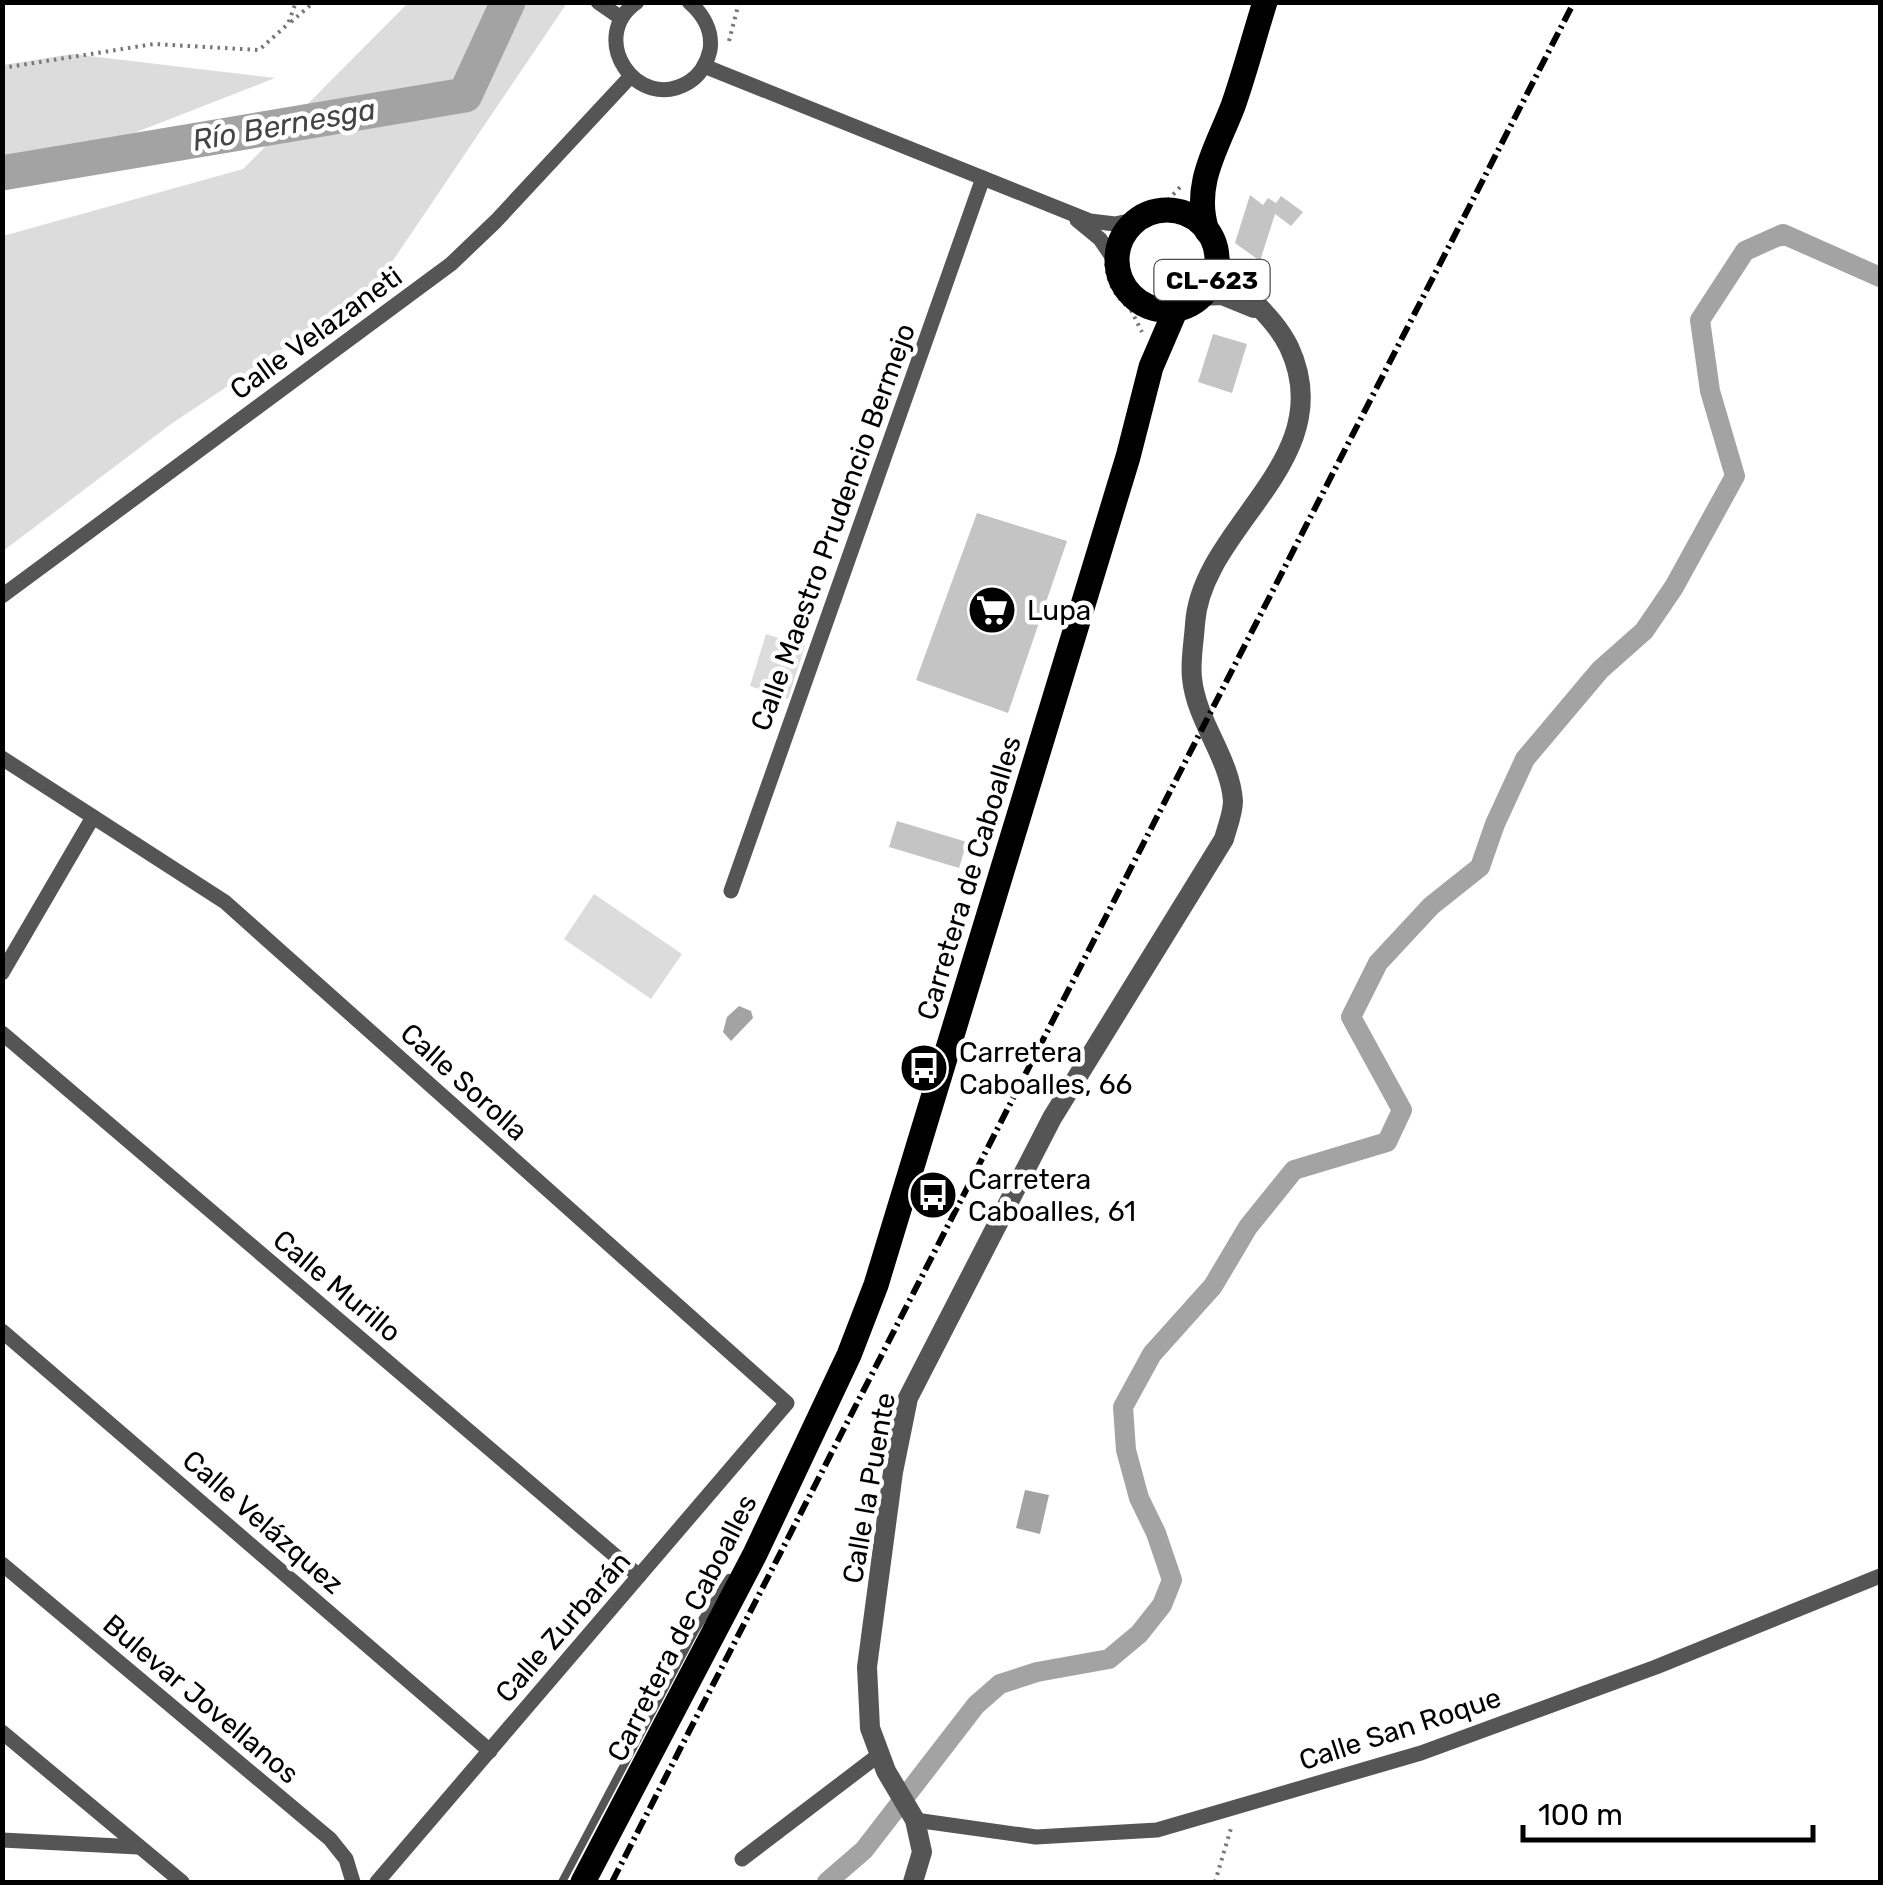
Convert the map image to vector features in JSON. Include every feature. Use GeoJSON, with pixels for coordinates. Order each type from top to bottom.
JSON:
{"type":"FeatureCollection","features":[{"type":"Feature","properties":{"kind":"main road","name":"CL-623"},"geometry":{"type":"LineString","coordinates":[[1205,173],[1205,223],[1220,264],[1208,296],[1173,314],[1152,307],[1137,315],[1112,256],[1129,221],[1173,207],[1205,173],[1233,105],[1265,2]]}},
{"type":"Feature","properties":{"kind":"main road","name":"CL-623"},"geometry":{"type":"LineString","coordinates":[[1173,207],[1205,223]]}},
{"type":"Feature","properties":{"kind":"main road","name":"Carretera de Caboalles"},"geometry":{"type":"LineString","coordinates":[[583,1882],[783,1495],[849,1355],[876,1285],[1128,458],[1150,368],[1173,314]]}},
{"type":"Feature","properties":{"kind":"main road","name":"Carretera de Caboalles"},"geometry":{"type":"LineString","coordinates":[[1137,315],[1148,327],[1150,368]]}},
{"type":"Feature","properties":{"kind":"street"},"geometry":{"type":"LineString","coordinates":[[598,2],[621,18]]}},
{"type":"Feature","properties":{"kind":"street"},"geometry":{"type":"LineString","coordinates":[[636,2],[621,18],[615,49],[630,77],[656,90],[684,85],[704,66],[710,37],[706,22],[689,2]]}},
{"type":"Feature","properties":{"kind":"street"},"geometry":{"type":"LineString","coordinates":[[704,66],[1070,214],[1090,221],[1129,221]]}},
{"type":"Feature","properties":{"kind":"street","name":"Calle Velazaneti"},"geometry":{"type":"LineString","coordinates":[[2,596],[451,264],[630,77]]}},
{"type":"Feature","properties":{"kind":"street","name":"Calle Maestro Prudencio Bermejo"},"geometry":{"type":"LineString","coordinates":[[731,892],[982,178]]}},
{"type":"Feature","properties":{"kind":"street"},"geometry":{"type":"LineString","coordinates":[[1070,214],[1112,256]]}},
{"type":"Feature","properties":{"kind":"street","name":"Calle la Puente"},"geometry":{"type":"LineString","coordinates":[[912,1815],[870,1728],[867,1667],[908,1398],[1052,1118],[1224,839],[1233,802],[1192,678],[1196,617],[1205,581],[1269,486],[1297,429],[1301,392],[1288,346],[1220,264]]}},
{"type":"Feature","properties":{"kind":"street"},"geometry":{"type":"LineString","coordinates":[[1208,296],[1236,299],[1265,314]]}},
{"type":"Feature","properties":{"kind":"street","name":"Calle Sorolla"},"geometry":{"type":"LineString","coordinates":[[2,758],[225,902],[787,1403]]}},
{"type":"Feature","properties":{"kind":"street"},"geometry":{"type":"LineString","coordinates":[[2,974],[92,817]]}},
{"type":"Feature","properties":{"kind":"street","name":"Calle Murillo"},"geometry":{"type":"LineString","coordinates":[[2,1033],[639,1576]]}},
{"type":"Feature","properties":{"kind":"street","name":"Calle Velázquez"},"geometry":{"type":"LineString","coordinates":[[2,1331],[490,1750]]}},
{"type":"Feature","properties":{"kind":"street","name":"Calle Zurbarán"},"geometry":{"type":"LineString","coordinates":[[377,1882],[787,1403]]}},
{"type":"Feature","properties":{"kind":"street","name":"Bulevar Jovellanos"},"geometry":{"type":"LineString","coordinates":[[2,1564],[330,1840],[346,1859],[354,1882]]}},
{"type":"Feature","properties":{"kind":"street","name":"Calle San Roque"},"geometry":{"type":"LineString","coordinates":[[912,1815],[1036,1837],[1157,1830],[1421,1753],[1656,1667],[1880,1576]]}},
{"type":"Feature","properties":{"kind":"street"},"geometry":{"type":"LineString","coordinates":[[2,1732],[182,1882]]}},
{"type":"Feature","properties":{"kind":"street"},"geometry":{"type":"LineString","coordinates":[[742,1858],[880,1754]]}},
{"type":"Feature","properties":{"kind":"street"},"geometry":{"type":"LineString","coordinates":[[912,1815],[922,1852],[913,1882]]}},
{"type":"Feature","properties":{"kind":"street"},"geometry":{"type":"LineString","coordinates":[[2,1840],[138,1846]]}},
{"type":"Feature","properties":{"kind":"lane"},"geometry":{"type":"LineString","coordinates":[[562,1882],[696,1629],[783,1495]]}},
{"type":"Feature","properties":{"kind":"path"},"geometry":{"type":"LineString","coordinates":[[288,24],[296,2]]}},
{"type":"Feature","properties":{"kind":"path"},"geometry":{"type":"LineString","coordinates":[[2,68],[154,44],[259,50],[314,2]]}},
{"type":"Feature","properties":{"kind":"path"},"geometry":{"type":"LineString","coordinates":[[726,50],[740,2]]}},
{"type":"Feature","properties":{"kind":"path"},"geometry":{"type":"LineString","coordinates":[[1148,204],[1173,207],[1216,230],[1224,247],[1208,296],[1196,313],[1173,314],[1158,321],[1137,315],[1110,286],[1105,266],[1130,212],[1148,204]]}},
{"type":"Feature","properties":{"kind":"path"},"geometry":{"type":"LineString","coordinates":[[1216,1882],[1237,1806]]}},
{"type":"Feature","properties":{"kind":"shaded area"},"geometry":{"type":"Polygon","coordinates":[[[408,3],[567,3],[369,296],[340,311],[171,424],[3,551],[3,236],[243,169],[408,3]]]}},
{"type":"Feature","properties":{"kind":"shaded area"},"geometry":{"type":"Polygon","coordinates":[[[72,54],[275,78],[3,184],[3,65],[72,54]]]}},
{"type":"Feature","properties":{"kind":"shaded area"},"geometry":{"type":"Polygon","coordinates":[[[766,634],[805,646],[788,699],[750,686],[766,634]]]}},
{"type":"Feature","properties":{"kind":"shaded area"},"geometry":{"type":"Polygon","coordinates":[[[594,894],[682,954],[651,999],[564,939],[594,894]]]}},
{"type":"Feature","properties":{"kind":"shaded area"},"geometry":{"type":"Polygon","coordinates":[[[739,1006],[751,1011],[753,1018],[731,1041],[723,1032],[727,1017],[739,1006]]]}},
{"type":"Feature","properties":{"kind":"shaded area"},"geometry":{"type":"Polygon","coordinates":[[[1025,1490],[1049,1495],[1040,1534],[1016,1528],[1025,1490]]]}},
{"type":"Feature","properties":{"kind":"building"},"geometry":{"type":"Polygon","coordinates":[[[1250,195],[1263,205],[1268,198],[1276,203],[1281,196],[1303,212],[1291,226],[1275,214],[1260,261],[1235,243],[1250,195]]]}},
{"type":"Feature","properties":{"kind":"building"},"geometry":{"type":"Polygon","coordinates":[[[1213,334],[1247,344],[1232,393],[1198,382],[1213,334]]]}},
{"type":"Feature","properties":{"kind":"building","name":"Lupa"},"geometry":{"type":"Polygon","coordinates":[[[977,513],[1067,541],[1008,713],[916,680],[977,513]]]}},
{"type":"Feature","properties":{"kind":"building"},"geometry":{"type":"Polygon","coordinates":[[[897,821],[967,842],[959,868],[889,847],[897,821]]]}},
{"type":"Feature","properties":{"kind":"waterway","name":"Río Bernesga"},"geometry":{"type":"LineString","coordinates":[[2,173],[465,95],[508,2]]}},
{"type":"Feature","properties":{"kind":"waterway"},"geometry":{"type":"LineString","coordinates":[[827,1882],[864,1850],[976,1705],[1000,1684],[1037,1672],[1109,1659],[1139,1634],[1162,1605],[1172,1580],[1139,1498],[1126,1450],[1123,1407],[1152,1354],[1213,1286],[1248,1227],[1294,1170],[1387,1142],[1402,1110],[1351,1017],[1378,963],[1431,906],[1480,867],[1525,759],[1600,670],[1644,631],[1674,587],[1735,476],[1710,391],[1700,320],[1745,251],[1783,234],[1880,277]]}},
{"type":"Feature","properties":{"kind":"railway"},"geometry":{"type":"LineString","coordinates":[[612,1882],[1574,2]]}},
{"type":"Feature","properties":{"kind":"place","name":"Lupa"},"geometry":{"type":"Point","coordinates":[992,610]}},
{"type":"Feature","properties":{"kind":"place","name":"Carretera Caboalles, 66"},"geometry":{"type":"Point","coordinates":[924,1068]}},
{"type":"Feature","properties":{"kind":"place","name":"Carretera Caboalles, 61"},"geometry":{"type":"Point","coordinates":[933,1195]}}]}
